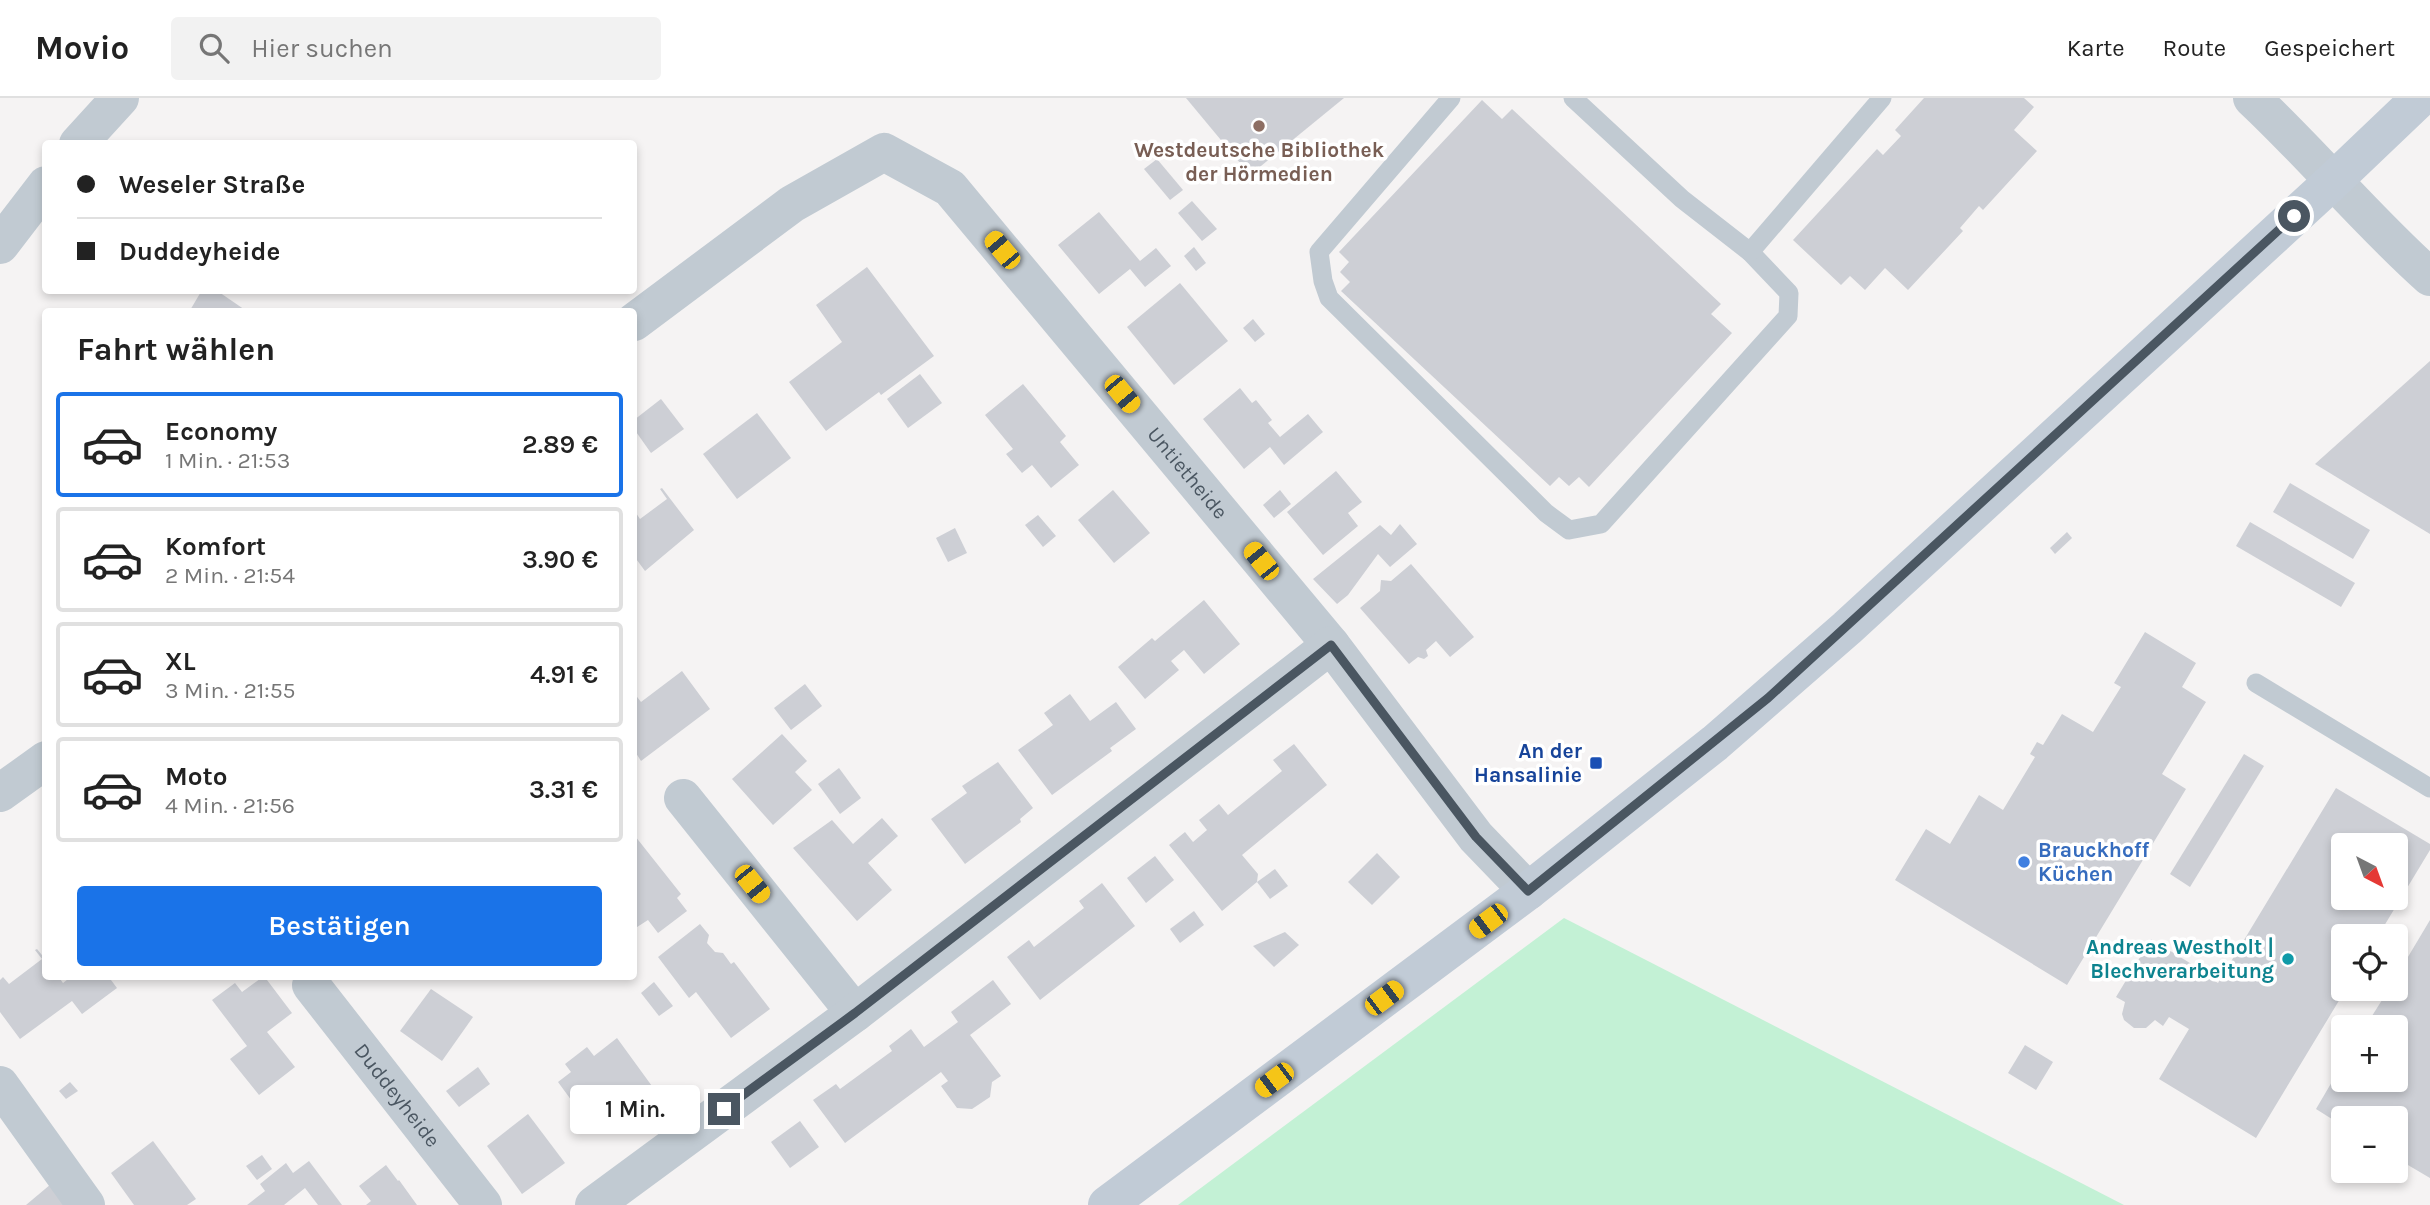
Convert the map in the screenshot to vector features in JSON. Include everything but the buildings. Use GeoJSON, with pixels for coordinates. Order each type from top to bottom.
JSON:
{"type":"FeatureCollection","features":[{"type":"Feature","properties":{"kind":"main road"},"geometry":{"type":"LineString","coordinates":[[1107,1205],[1528,891],[1778,690],[2420,98]]}},
{"type":"Feature","properties":{"kind":"street"},"geometry":{"type":"LineString","coordinates":[[82,140],[120,98]]}},
{"type":"Feature","properties":{"kind":"street"},"geometry":{"type":"LineString","coordinates":[[2252,98],[2405,255],[2430,277]]}},
{"type":"Feature","properties":{"kind":"street","name":"Untietheide"},"geometry":{"type":"LineString","coordinates":[[637,320],[792,204],[884,152],[950,188],[1331,645],[1476,837],[1528,891]]}},
{"type":"Feature","properties":{"kind":"street"},"geometry":{"type":"LineString","coordinates":[[0,245],[42,190]]}},
{"type":"Feature","properties":{"kind":"street"},"geometry":{"type":"LineString","coordinates":[[594,1205],[855,1013],[1331,645]]}},
{"type":"Feature","properties":{"kind":"street"},"geometry":{"type":"LineString","coordinates":[[0,793],[42,763]]}},
{"type":"Feature","properties":{"kind":"street"},"geometry":{"type":"LineString","coordinates":[[683,798],[855,1013]]}},
{"type":"Feature","properties":{"kind":"street","name":"Duddeyheide"},"geometry":{"type":"LineString","coordinates":[[311,985],[483,1205]]}},
{"type":"Feature","properties":{"kind":"street"},"geometry":{"type":"LineString","coordinates":[[0,1085],[86,1205]]}},
{"type":"Feature","properties":{"kind":"lane"},"geometry":{"type":"LineString","coordinates":[[1451,98],[1319,252],[1323,281],[1329,298],[1546,513],[1569,530],[1601,524],[1788,316],[1789,293],[1750,252],[1682,199],[1573,98]]}},
{"type":"Feature","properties":{"kind":"lane"},"geometry":{"type":"LineString","coordinates":[[1750,252],[1882,98]]}},
{"type":"Feature","properties":{"kind":"lane"},"geometry":{"type":"LineString","coordinates":[[2256,683],[2430,788]]}},
{"type":"Feature","properties":{"kind":"green space"},"geometry":{"type":"Polygon","coordinates":[[[1564,918],[2124,1205],[1178,1205],[1564,918]]]}},
{"type":"Feature","properties":{"kind":"place","name":"Westdeutsche Bibliothek der Hörmedien"},"geometry":{"type":"Point","coordinates":[1259,126]}},
{"type":"Feature","properties":{"kind":"place","name":"An der Hansalinie"},"geometry":{"type":"Point","coordinates":[1596,763]}},
{"type":"Feature","properties":{"kind":"place","name":"Brauckhoff Küchen"},"geometry":{"type":"Point","coordinates":[2024,862]}},
{"type":"Feature","properties":{"kind":"place","name":"Andreas Westholt | Blechverarbeitung"},"geometry":{"type":"Point","coordinates":[2288,959]}},
{"type":"Feature","properties":{"kind":"route"},"geometry":{"type":"LineString","coordinates":[[724,1109],[855,1013],[1331,645],[1476,837],[1528,891],[1768,698],[2294,216]]}}]}
